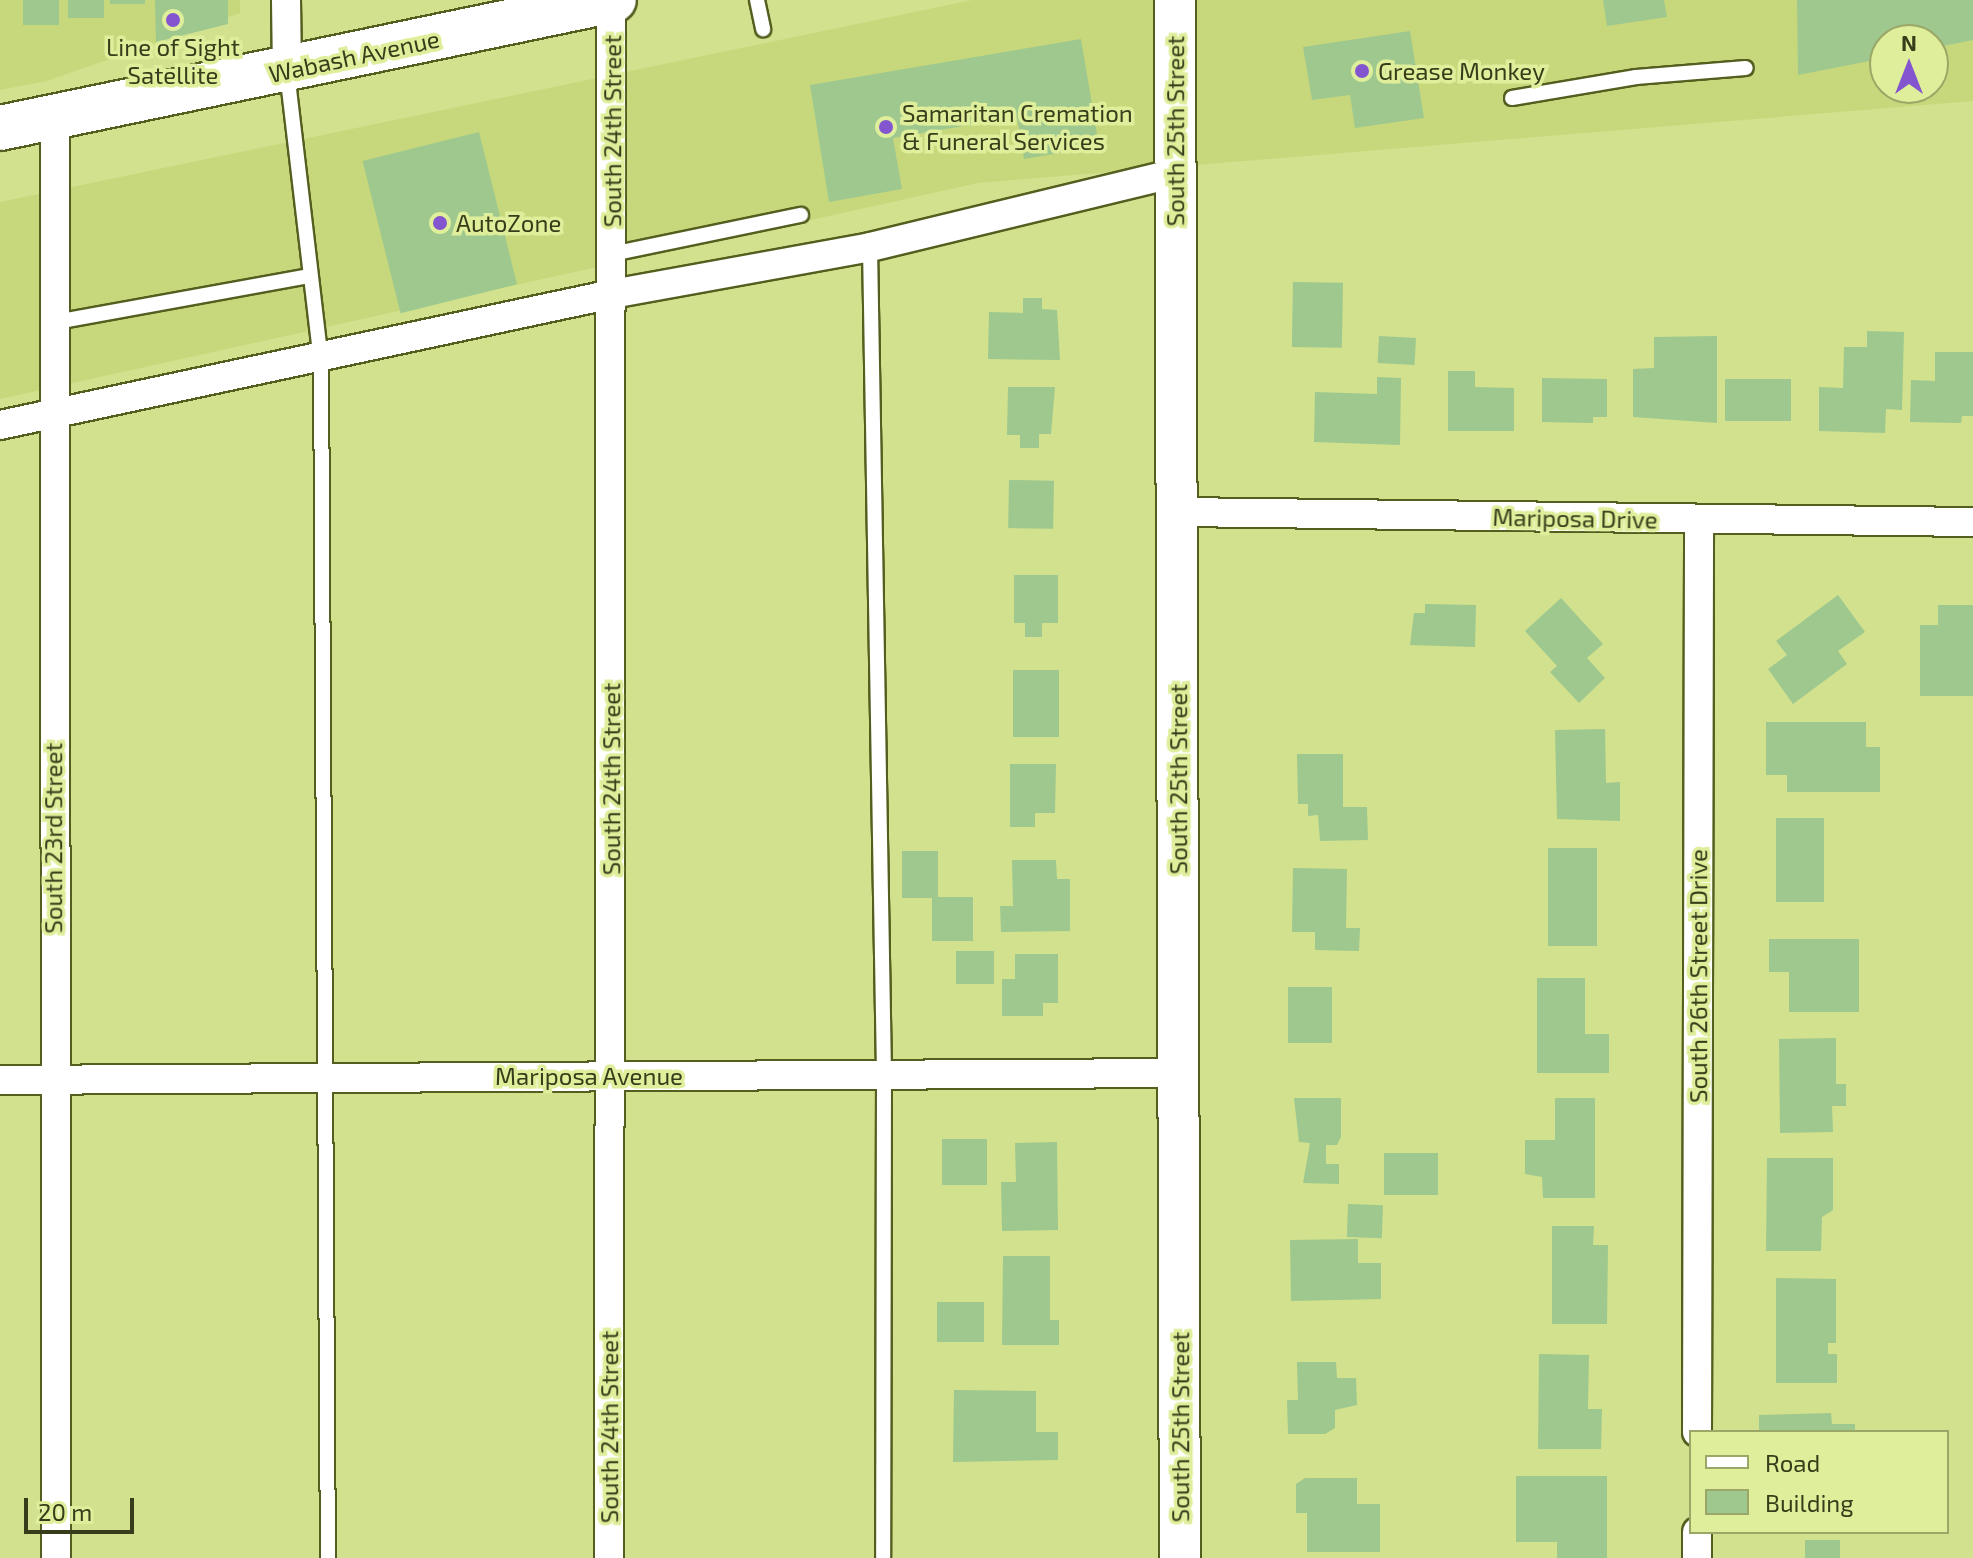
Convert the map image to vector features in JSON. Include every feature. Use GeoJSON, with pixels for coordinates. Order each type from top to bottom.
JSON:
{"type":"FeatureCollection","features":[{"type":"Feature","properties":{"kind":"main road","name":"Wabash Avenue"},"geometry":{"type":"LineString","coordinates":[[0,128],[612,0]]}},
{"type":"Feature","properties":{"kind":"main road","name":"South 25th Street"},"geometry":{"type":"LineString","coordinates":[[1175,0],[1180,1558]]}},
{"type":"Feature","properties":{"kind":"street"},"geometry":{"type":"LineString","coordinates":[[286,0],[287,70]]}},
{"type":"Feature","properties":{"kind":"street","name":"South 24th Street"},"geometry":{"type":"LineString","coordinates":[[609,1558],[612,0]]}},
{"type":"Feature","properties":{"kind":"street","name":"South 23rd Street"},"geometry":{"type":"LineString","coordinates":[[55,117],[51,1080],[56,1558]]}},
{"type":"Feature","properties":{"kind":"street"},"geometry":{"type":"LineString","coordinates":[[0,425],[321,360],[612,294],[870,247],[1175,173]]}},
{"type":"Feature","properties":{"kind":"street","name":"Mariposa Drive"},"geometry":{"type":"LineString","coordinates":[[1177,512],[1973,522]]}},
{"type":"Feature","properties":{"kind":"street","name":"South 26th Street Drive"},"geometry":{"type":"LineString","coordinates":[[1697,1430],[1699,520]]}},
{"type":"Feature","properties":{"kind":"street","name":"Mariposa Avenue"},"geometry":{"type":"LineString","coordinates":[[0,1080],[1178,1073]]}},
{"type":"Feature","properties":{"kind":"street"},"geometry":{"type":"LineString","coordinates":[[1697,1534],[1697,1558]]}},
{"type":"Feature","properties":{"kind":"lane"},"geometry":{"type":"LineString","coordinates":[[757,0],[763,29]]}},
{"type":"Feature","properties":{"kind":"lane"},"geometry":{"type":"LineString","coordinates":[[1512,98],[1636,77],[1746,68]]}},
{"type":"Feature","properties":{"kind":"lane"},"geometry":{"type":"LineString","coordinates":[[287,70],[321,360],[328,1079],[328,1558]]}},
{"type":"Feature","properties":{"kind":"lane"},"geometry":{"type":"LineString","coordinates":[[612,254],[801,215]]}},
{"type":"Feature","properties":{"kind":"lane"},"geometry":{"type":"LineString","coordinates":[[870,247],[884,1074],[883,1558]]}},
{"type":"Feature","properties":{"kind":"lane"},"geometry":{"type":"LineString","coordinates":[[56,322],[310,276]]}},
{"type":"Feature","properties":{"kind":"shaded area"},"geometry":{"type":"Polygon","coordinates":[[[0,0],[240,0],[240,13],[47,81],[0,90],[0,0]]]}},
{"type":"Feature","properties":{"kind":"shaded area"},"geometry":{"type":"Polygon","coordinates":[[[972,0],[1973,0],[1973,101],[1949,103],[1949,24],[1869,24],[1869,104],[1937,104],[978,183],[0,399],[0,202],[972,0]]]}},
{"type":"Feature","properties":{"kind":"building"},"geometry":{"type":"Polygon","coordinates":[[[23,0],[59,0],[59,25],[23,25],[23,0]]]}},
{"type":"Feature","properties":{"kind":"building"},"geometry":{"type":"Polygon","coordinates":[[[68,0],[104,0],[104,18],[68,18],[68,0]]]}},
{"type":"Feature","properties":{"kind":"building"},"geometry":{"type":"Polygon","coordinates":[[[110,0],[145,0],[145,4],[110,4],[110,0]]]}},
{"type":"Feature","properties":{"kind":"building"},"geometry":{"type":"Polygon","coordinates":[[[155,0],[228,0],[228,24],[156,42],[155,0]]]}},
{"type":"Feature","properties":{"kind":"building"},"geometry":{"type":"Polygon","coordinates":[[[1603,0],[1664,0],[1667,17],[1607,26],[1603,0]]]}},
{"type":"Feature","properties":{"kind":"building"},"geometry":{"type":"Polygon","coordinates":[[[1797,0],[1973,0],[1973,40],[1949,45],[1949,24],[1869,24],[1869,61],[1798,75],[1797,0]]]}},
{"type":"Feature","properties":{"kind":"building","name":"Grease Monkey"},"geometry":{"type":"Polygon","coordinates":[[[1410,31],[1424,118],[1355,128],[1350,95],[1312,100],[1303,47],[1410,31]]]}},
{"type":"Feature","properties":{"kind":"building","name":"Samaritan Cremation & Funeral Services"},"geometry":{"type":"Polygon","coordinates":[[[1081,39],[1099,146],[1024,159],[1017,117],[893,138],[902,189],[829,202],[810,85],[1081,39]]]}},
{"type":"Feature","properties":{"kind":"building","name":"AutoZone"},"geometry":{"type":"Polygon","coordinates":[[[479,132],[517,284],[401,313],[363,161],[479,132]]]}},
{"type":"Feature","properties":{"kind":"building"},"geometry":{"type":"Polygon","coordinates":[[[1293,282],[1343,283],[1342,348],[1292,347],[1293,282]]]}},
{"type":"Feature","properties":{"kind":"building"},"geometry":{"type":"Polygon","coordinates":[[[1023,298],[1042,298],[1042,309],[1057,310],[1060,360],[988,359],[989,312],[1023,313],[1023,298]]]}},
{"type":"Feature","properties":{"kind":"building"},"geometry":{"type":"Polygon","coordinates":[[[1867,331],[1904,332],[1902,410],[1886,409],[1885,433],[1819,431],[1819,387],[1843,388],[1844,347],[1867,347],[1867,331]]]}},
{"type":"Feature","properties":{"kind":"building"},"geometry":{"type":"Polygon","coordinates":[[[1379,336],[1416,338],[1415,365],[1378,363],[1379,336]]]}},
{"type":"Feature","properties":{"kind":"building"},"geometry":{"type":"Polygon","coordinates":[[[1717,336],[1717,423],[1633,417],[1633,369],[1654,368],[1654,337],[1717,336]]]}},
{"type":"Feature","properties":{"kind":"building"},"geometry":{"type":"Polygon","coordinates":[[[1935,352],[1973,352],[1973,416],[1962,416],[1961,423],[1910,422],[1911,380],[1935,381],[1935,352]]]}},
{"type":"Feature","properties":{"kind":"building"},"geometry":{"type":"Polygon","coordinates":[[[1448,371],[1475,371],[1475,387],[1514,388],[1514,431],[1448,431],[1448,371]]]}},
{"type":"Feature","properties":{"kind":"building"},"geometry":{"type":"Polygon","coordinates":[[[1377,377],[1401,378],[1400,445],[1314,442],[1315,392],[1377,394],[1377,377]]]}},
{"type":"Feature","properties":{"kind":"building"},"geometry":{"type":"Polygon","coordinates":[[[1542,378],[1607,379],[1607,417],[1593,417],[1593,423],[1542,422],[1542,378]]]}},
{"type":"Feature","properties":{"kind":"building"},"geometry":{"type":"Polygon","coordinates":[[[1725,379],[1791,379],[1791,421],[1725,421],[1725,379]]]}},
{"type":"Feature","properties":{"kind":"building"},"geometry":{"type":"Polygon","coordinates":[[[1008,387],[1055,387],[1051,434],[1039,434],[1039,448],[1020,448],[1020,435],[1007,435],[1008,387]]]}},
{"type":"Feature","properties":{"kind":"building"},"geometry":{"type":"Polygon","coordinates":[[[1009,480],[1054,481],[1053,529],[1008,528],[1009,480]]]}},
{"type":"Feature","properties":{"kind":"building"},"geometry":{"type":"Polygon","coordinates":[[[1014,575],[1058,575],[1058,623],[1042,623],[1042,637],[1025,637],[1025,623],[1014,623],[1014,575]]]}},
{"type":"Feature","properties":{"kind":"building"},"geometry":{"type":"Polygon","coordinates":[[[1838,595],[1865,632],[1838,651],[1847,664],[1793,704],[1768,669],[1787,655],[1776,641],[1838,595]]]}},
{"type":"Feature","properties":{"kind":"building"},"geometry":{"type":"Polygon","coordinates":[[[1561,598],[1603,644],[1587,658],[1605,678],[1579,703],[1550,672],[1557,666],[1525,631],[1561,598]]]}},
{"type":"Feature","properties":{"kind":"building"},"geometry":{"type":"Polygon","coordinates":[[[1425,604],[1476,605],[1475,647],[1410,645],[1414,613],[1425,613],[1425,604]]]}},
{"type":"Feature","properties":{"kind":"building"},"geometry":{"type":"Polygon","coordinates":[[[1938,605],[1973,605],[1973,696],[1920,696],[1920,625],[1938,625],[1938,605]]]}},
{"type":"Feature","properties":{"kind":"building"},"geometry":{"type":"Polygon","coordinates":[[[1013,670],[1059,670],[1059,737],[1013,737],[1013,670]]]}},
{"type":"Feature","properties":{"kind":"building"},"geometry":{"type":"Polygon","coordinates":[[[1766,722],[1866,722],[1866,747],[1880,747],[1880,792],[1787,792],[1787,775],[1766,775],[1766,722]]]}},
{"type":"Feature","properties":{"kind":"building"},"geometry":{"type":"Polygon","coordinates":[[[1605,729],[1606,783],[1620,782],[1620,821],[1557,819],[1555,730],[1605,729]]]}},
{"type":"Feature","properties":{"kind":"building"},"geometry":{"type":"Polygon","coordinates":[[[1297,754],[1343,754],[1343,807],[1367,807],[1368,840],[1320,841],[1318,815],[1308,816],[1308,804],[1298,804],[1297,754]]]}},
{"type":"Feature","properties":{"kind":"building"},"geometry":{"type":"Polygon","coordinates":[[[1010,764],[1056,764],[1055,813],[1035,813],[1035,827],[1010,827],[1010,764]]]}},
{"type":"Feature","properties":{"kind":"building"},"geometry":{"type":"Polygon","coordinates":[[[1776,818],[1824,818],[1824,902],[1776,902],[1776,818]]]}},
{"type":"Feature","properties":{"kind":"building"},"geometry":{"type":"Polygon","coordinates":[[[1548,848],[1597,848],[1597,946],[1548,946],[1548,848]]]}},
{"type":"Feature","properties":{"kind":"building"},"geometry":{"type":"Polygon","coordinates":[[[902,851],[938,851],[938,897],[973,897],[973,941],[932,941],[932,898],[902,898],[902,851]]]}},
{"type":"Feature","properties":{"kind":"building"},"geometry":{"type":"Polygon","coordinates":[[[1012,860],[1056,860],[1057,879],[1070,879],[1070,931],[1001,932],[1000,906],[1013,906],[1012,860]]]}},
{"type":"Feature","properties":{"kind":"building"},"geometry":{"type":"Polygon","coordinates":[[[1293,868],[1347,869],[1346,928],[1360,928],[1359,951],[1315,950],[1315,932],[1292,932],[1293,868]]]}},
{"type":"Feature","properties":{"kind":"building"},"geometry":{"type":"Polygon","coordinates":[[[1769,939],[1859,939],[1859,1012],[1789,1012],[1789,972],[1769,972],[1769,939]]]}},
{"type":"Feature","properties":{"kind":"building"},"geometry":{"type":"Polygon","coordinates":[[[956,951],[994,951],[994,984],[956,984],[956,951]]]}},
{"type":"Feature","properties":{"kind":"building"},"geometry":{"type":"Polygon","coordinates":[[[1015,954],[1058,954],[1058,1003],[1043,1003],[1043,1016],[1002,1016],[1002,979],[1015,979],[1015,954]]]}},
{"type":"Feature","properties":{"kind":"building"},"geometry":{"type":"Polygon","coordinates":[[[1537,978],[1585,978],[1585,1034],[1609,1034],[1609,1073],[1537,1073],[1537,978]]]}},
{"type":"Feature","properties":{"kind":"building"},"geometry":{"type":"Polygon","coordinates":[[[1288,987],[1332,987],[1332,1043],[1288,1043],[1288,987]]]}},
{"type":"Feature","properties":{"kind":"building"},"geometry":{"type":"Polygon","coordinates":[[[1836,1038],[1836,1084],[1846,1084],[1846,1106],[1832,1106],[1833,1132],[1780,1133],[1779,1039],[1836,1038]]]}},
{"type":"Feature","properties":{"kind":"building"},"geometry":{"type":"Polygon","coordinates":[[[1294,1098],[1341,1098],[1341,1137],[1337,1145],[1326,1145],[1326,1164],[1339,1164],[1339,1184],[1303,1183],[1310,1143],[1299,1142],[1294,1098]]]}},
{"type":"Feature","properties":{"kind":"building"},"geometry":{"type":"Polygon","coordinates":[[[1555,1098],[1595,1098],[1595,1198],[1543,1198],[1542,1177],[1525,1174],[1525,1140],[1555,1140],[1555,1098]]]}},
{"type":"Feature","properties":{"kind":"building"},"geometry":{"type":"Polygon","coordinates":[[[942,1139],[987,1139],[987,1185],[942,1185],[942,1139]]]}},
{"type":"Feature","properties":{"kind":"building"},"geometry":{"type":"Polygon","coordinates":[[[1057,1142],[1058,1230],[1002,1231],[1001,1182],[1016,1182],[1015,1143],[1057,1142]]]}},
{"type":"Feature","properties":{"kind":"building"},"geometry":{"type":"Polygon","coordinates":[[[1384,1153],[1438,1153],[1438,1195],[1384,1195],[1384,1153]]]}},
{"type":"Feature","properties":{"kind":"building"},"geometry":{"type":"Polygon","coordinates":[[[1767,1158],[1833,1158],[1833,1210],[1822,1217],[1821,1251],[1766,1251],[1767,1158]]]}},
{"type":"Feature","properties":{"kind":"building"},"geometry":{"type":"Polygon","coordinates":[[[1348,1204],[1383,1205],[1382,1238],[1347,1237],[1348,1204]]]}},
{"type":"Feature","properties":{"kind":"building"},"geometry":{"type":"Polygon","coordinates":[[[1552,1226],[1594,1226],[1593,1245],[1608,1245],[1607,1324],[1552,1324],[1552,1226]]]}},
{"type":"Feature","properties":{"kind":"building"},"geometry":{"type":"Polygon","coordinates":[[[1358,1239],[1358,1263],[1381,1263],[1381,1299],[1291,1301],[1290,1240],[1358,1239]]]}},
{"type":"Feature","properties":{"kind":"building"},"geometry":{"type":"Polygon","coordinates":[[[1003,1256],[1050,1256],[1050,1320],[1059,1320],[1059,1345],[1002,1345],[1003,1256]]]}},
{"type":"Feature","properties":{"kind":"building"},"geometry":{"type":"Polygon","coordinates":[[[1776,1278],[1836,1279],[1836,1343],[1828,1343],[1828,1354],[1837,1354],[1837,1383],[1776,1383],[1776,1278]]]}},
{"type":"Feature","properties":{"kind":"building"},"geometry":{"type":"Polygon","coordinates":[[[937,1302],[984,1302],[984,1342],[937,1342],[937,1302]]]}},
{"type":"Feature","properties":{"kind":"building"},"geometry":{"type":"Polygon","coordinates":[[[1539,1354],[1589,1355],[1588,1409],[1602,1409],[1601,1449],[1538,1449],[1539,1354]]]}},
{"type":"Feature","properties":{"kind":"building"},"geometry":{"type":"Polygon","coordinates":[[[1297,1362],[1336,1362],[1337,1378],[1356,1378],[1357,1405],[1335,1410],[1335,1428],[1325,1434],[1288,1434],[1287,1400],[1298,1400],[1297,1362]]]}},
{"type":"Feature","properties":{"kind":"building"},"geometry":{"type":"Polygon","coordinates":[[[954,1390],[1036,1391],[1036,1432],[1058,1432],[1058,1460],[953,1462],[954,1390]]]}},
{"type":"Feature","properties":{"kind":"building"},"geometry":{"type":"Polygon","coordinates":[[[1831,1413],[1832,1424],[1855,1424],[1855,1430],[1759,1430],[1759,1415],[1831,1413]]]}},
{"type":"Feature","properties":{"kind":"building"},"geometry":{"type":"Polygon","coordinates":[[[1516,1476],[1607,1476],[1607,1558],[1557,1558],[1557,1542],[1516,1542],[1516,1476]]]}},
{"type":"Feature","properties":{"kind":"building"},"geometry":{"type":"Polygon","coordinates":[[[1305,1478],[1357,1478],[1357,1504],[1380,1504],[1380,1552],[1307,1552],[1307,1513],[1296,1513],[1296,1484],[1305,1478]]]}},
{"type":"Feature","properties":{"kind":"building"},"geometry":{"type":"Polygon","coordinates":[[[1805,1540],[1840,1540],[1840,1558],[1805,1558],[1805,1540]]]}},
{"type":"Feature","properties":{"kind":"place","name":"Line of Sight Satellite"},"geometry":{"type":"Point","coordinates":[173,20]}},
{"type":"Feature","properties":{"kind":"place","name":"Grease Monkey"},"geometry":{"type":"Point","coordinates":[1362,71]}},
{"type":"Feature","properties":{"kind":"place","name":"Samaritan Cremation & Funeral Services"},"geometry":{"type":"Point","coordinates":[886,127]}},
{"type":"Feature","properties":{"kind":"place","name":"AutoZone"},"geometry":{"type":"Point","coordinates":[440,223]}}]}
